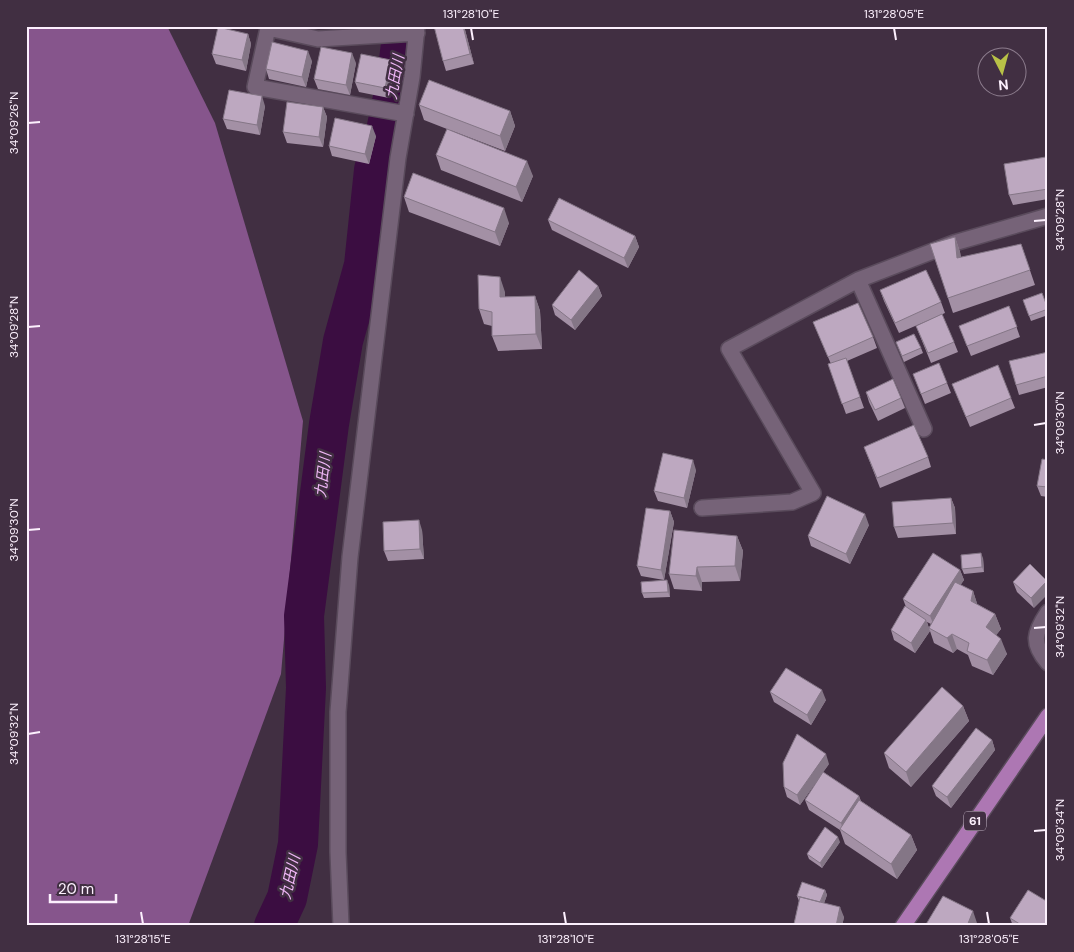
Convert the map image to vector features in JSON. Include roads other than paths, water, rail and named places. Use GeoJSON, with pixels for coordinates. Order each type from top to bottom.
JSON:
{"type":"FeatureCollection","features":[{"type":"Feature","properties":{"kind":"main road","name":"61"},"geometry":{"type":"LineString","coordinates":[[903,926],[1048,716]]}},
{"type":"Feature","properties":{"kind":"street"},"geometry":{"type":"LineString","coordinates":[[341,926],[338,852],[338,712],[350,558],[398,158],[398,112],[412,77],[409,32],[318,39],[268,28],[255,87],[398,112]]}},
{"type":"Feature","properties":{"kind":"street"},"geometry":{"type":"LineString","coordinates":[[702,508],[792,502],[813,493],[730,350],[858,280],[954,243],[1048,216]]}},
{"type":"Feature","properties":{"kind":"street"},"geometry":{"type":"LineString","coordinates":[[858,280],[924,429]]}},
{"type":"Feature","properties":{"kind":"street"},"geometry":{"type":"LineString","coordinates":[[1048,612],[1038,626],[1035,642],[1040,653],[1048,663]]}},
{"type":"Feature","properties":{"kind":"waterway","name":"九田川"},"geometry":{"type":"LineString","coordinates":[[274,926],[287,898],[298,844],[306,688],[304,616],[329,424],[343,341],[364,265],[374,170],[386,131],[397,78],[403,26]]}}]}
